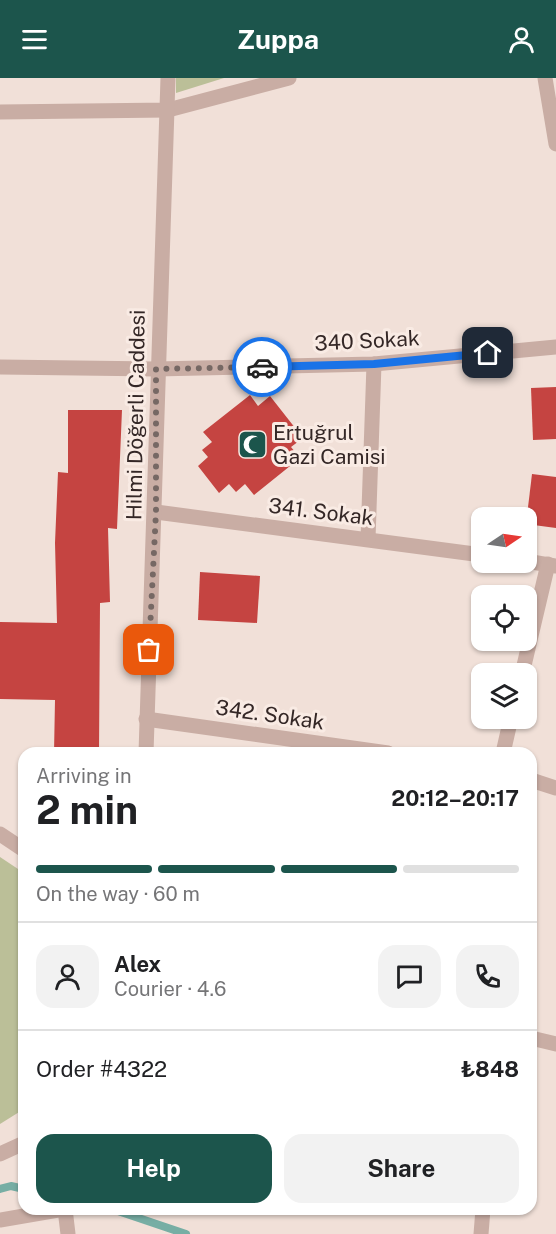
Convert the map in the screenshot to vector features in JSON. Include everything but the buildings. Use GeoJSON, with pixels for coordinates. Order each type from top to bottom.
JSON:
{"type":"FeatureCollection","features":[{"type":"Feature","properties":{"kind":"street","name":"Hilmi Döğerli Caddesi"},"geometry":{"type":"LineString","coordinates":[[146,747],[156,512],[156,369],[168,78]]}},
{"type":"Feature","properties":{"kind":"street"},"geometry":{"type":"LineString","coordinates":[[0,112],[168,110],[289,78]]}},
{"type":"Feature","properties":{"kind":"street"},"geometry":{"type":"LineString","coordinates":[[545,78],[556,144]]}},
{"type":"Feature","properties":{"kind":"street","name":"340 Sokak"},"geometry":{"type":"LineString","coordinates":[[0,367],[156,369],[374,364],[556,347]]}},
{"type":"Feature","properties":{"kind":"street"},"geometry":{"type":"LineString","coordinates":[[368,539],[374,364]]}},
{"type":"Feature","properties":{"kind":"street","name":"341. Sokak"},"geometry":{"type":"LineString","coordinates":[[156,512],[471,553]]}},
{"type":"Feature","properties":{"kind":"street"},"geometry":{"type":"LineString","coordinates":[[525,663],[552,565],[537,563]]}},
{"type":"Feature","properties":{"kind":"street","name":"342. Sokak"},"geometry":{"type":"LineString","coordinates":[[146,719],[345,747]]}},
{"type":"Feature","properties":{"kind":"street"},"geometry":{"type":"LineString","coordinates":[[504,747],[508,729]]}},
{"type":"Feature","properties":{"kind":"street"},"geometry":{"type":"LineString","coordinates":[[537,782],[556,788]]}},
{"type":"Feature","properties":{"kind":"street"},"geometry":{"type":"LineString","coordinates":[[0,834],[18,846]]}},
{"type":"Feature","properties":{"kind":"street"},"geometry":{"type":"LineString","coordinates":[[537,1039],[556,1044]]}},
{"type":"Feature","properties":{"kind":"street"},"geometry":{"type":"LineString","coordinates":[[0,1154],[18,1146]]}},
{"type":"Feature","properties":{"kind":"street"},"geometry":{"type":"LineString","coordinates":[[0,1220],[29,1215]]}},
{"type":"Feature","properties":{"kind":"street"},"geometry":{"type":"LineString","coordinates":[[65,1215],[68,1234]]}},
{"type":"Feature","properties":{"kind":"street"},"geometry":{"type":"LineString","coordinates":[[481,1234],[483,1215]]}},
{"type":"Feature","properties":{"kind":"green space"},"geometry":{"type":"Polygon","coordinates":[[[176,78],[224,78],[176,93],[176,78]]]}},
{"type":"Feature","properties":{"kind":"green space"},"geometry":{"type":"Polygon","coordinates":[[[0,857],[18,869],[18,1113],[0,1124],[0,857]]]}},
{"type":"Feature","properties":{"kind":"waterway"},"geometry":{"type":"LineString","coordinates":[[0,1189],[11,1186],[18,1188]]}},
{"type":"Feature","properties":{"kind":"waterway"},"geometry":{"type":"LineString","coordinates":[[130,1215],[186,1234]]}},
{"type":"Feature","properties":{"kind":"way so far"},"geometry":{"type":"LineString","coordinates":[[149,650],[156,512],[156,369],[262,367]]}},
{"type":"Feature","properties":{"kind":"place","name":"Ertuğrul Gazi Camisi"},"geometry":{"type":"Point","coordinates":[252,445]}},
{"type":"Feature","properties":{"kind":"route"},"geometry":{"type":"LineString","coordinates":[[262,367],[374,364],[488,353]]}}]}
